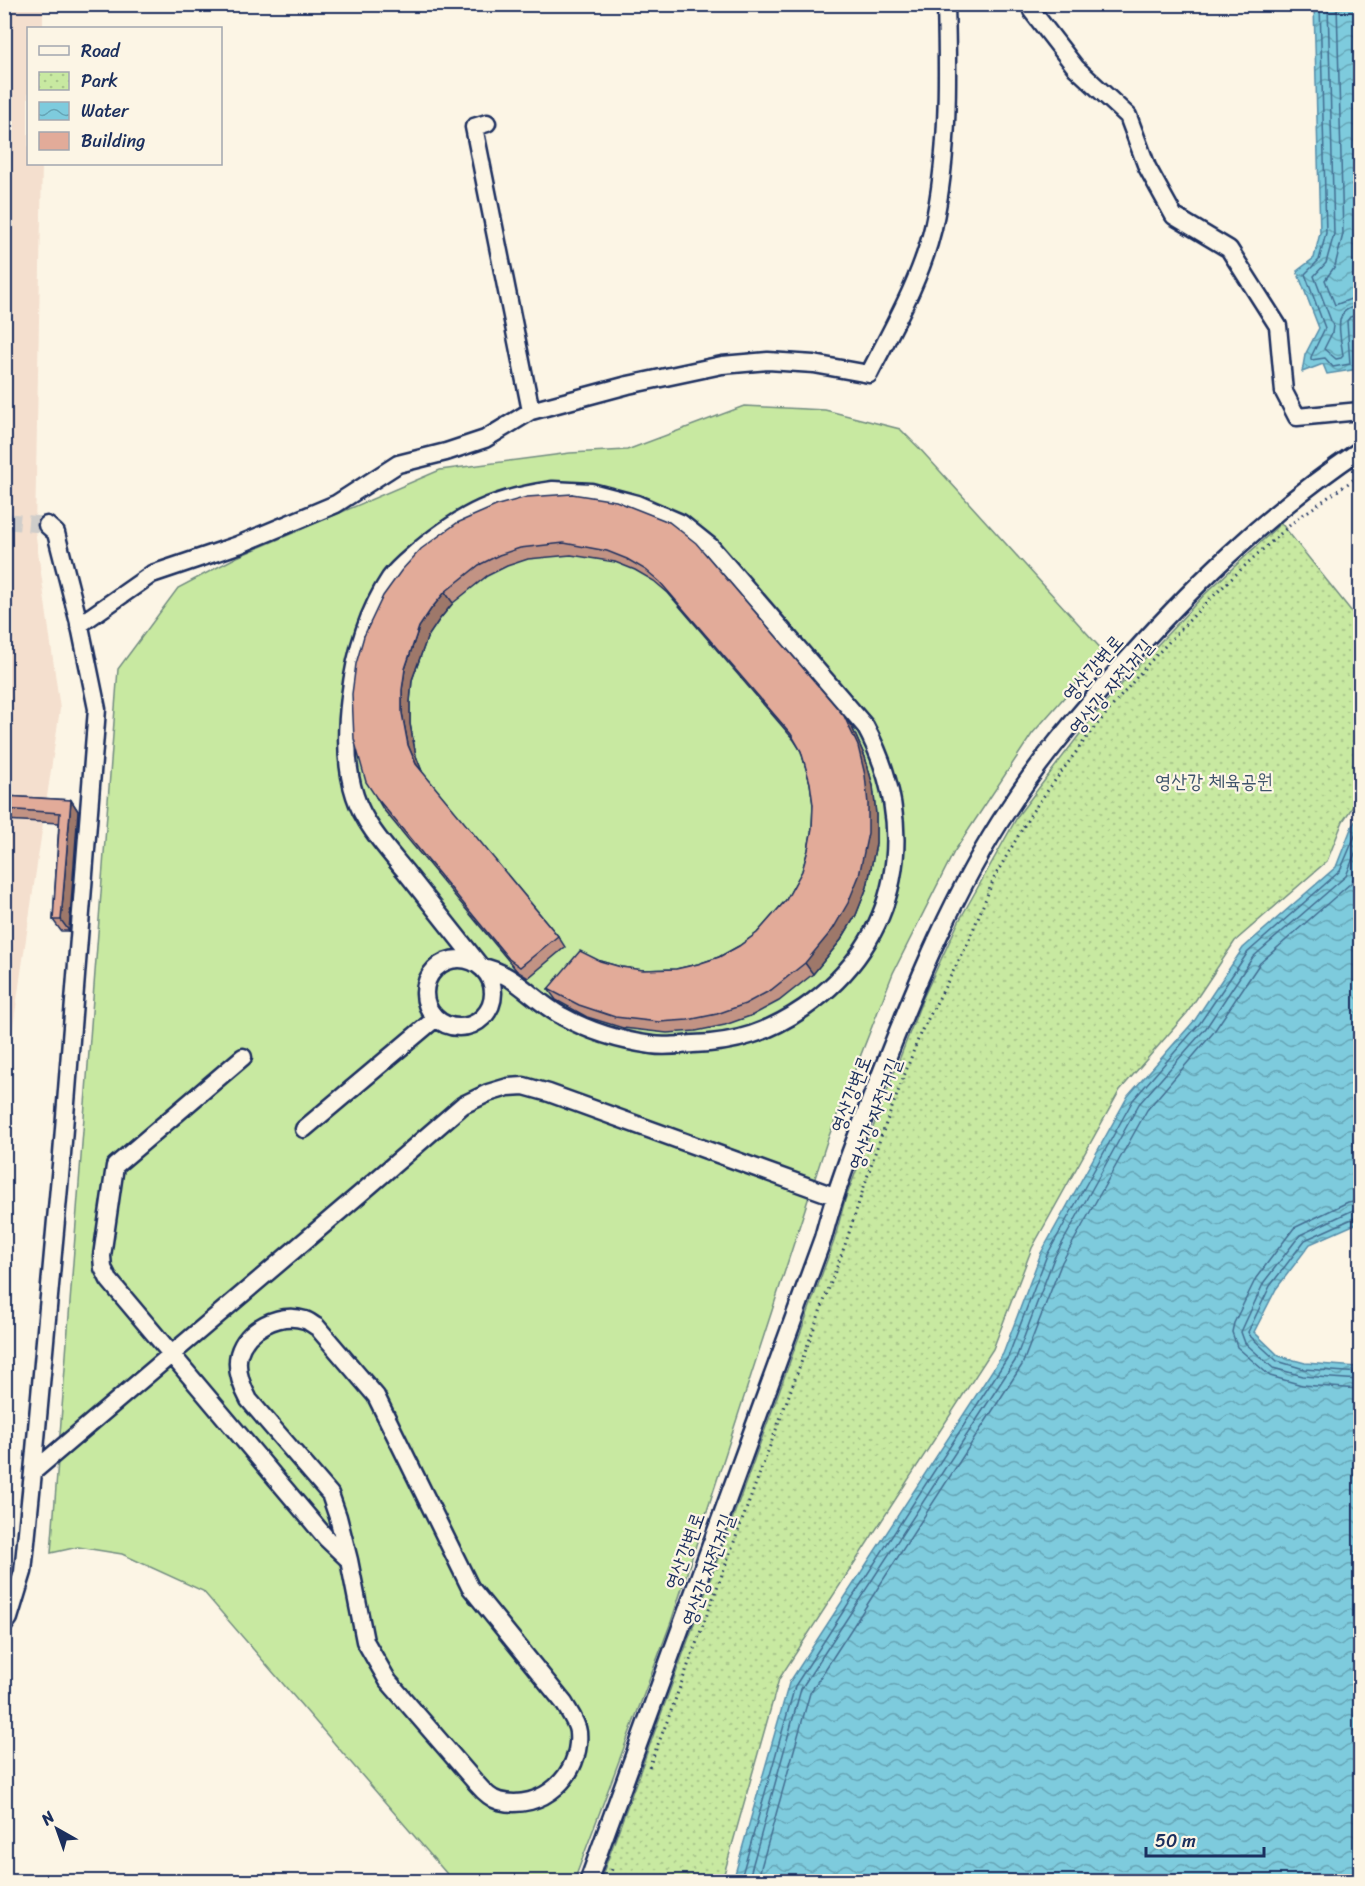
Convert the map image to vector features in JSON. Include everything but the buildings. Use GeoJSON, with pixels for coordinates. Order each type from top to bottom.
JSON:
{"type":"FeatureCollection","features":[{"type":"Feature","properties":{"kind":"street"},"geometry":{"type":"LineString","coordinates":[[80,625],[152,574],[238,545],[336,504],[398,464],[485,439],[531,411],[628,385],[722,365],[768,361],[814,364],[869,374],[914,286],[933,228],[944,155],[946,4]]}},
{"type":"Feature","properties":{"kind":"street"},"geometry":{"type":"LineString","coordinates":[[1032,11],[1076,68],[1101,88],[1128,116],[1147,167],[1174,216],[1229,249],[1278,326],[1284,392],[1297,417],[1360,411]]}},
{"type":"Feature","properties":{"kind":"street"},"geometry":{"type":"LineString","coordinates":[[487,123],[474,128],[531,411]]}},
{"type":"Feature","properties":{"kind":"street","name":"영산강변로"},"geometry":{"type":"LineString","coordinates":[[588,1881],[823,1238],[834,1196],[912,993],[948,916],[1009,808],[1042,761],[1083,710],[1196,587],[1273,514],[1360,450]]}},
{"type":"Feature","properties":{"kind":"street"},"geometry":{"type":"LineString","coordinates":[[481,967],[384,844],[366,819],[355,796],[348,757],[348,713],[352,678],[360,641],[370,615],[391,576],[446,527],[471,513],[520,495],[553,490],[591,492],[637,504],[681,524],[711,547],[865,726],[884,770],[894,816],[896,836],[894,859],[885,905],[867,944],[846,971],[819,997],[780,1024],[741,1038],[712,1044],[654,1046],[607,1035],[561,1016],[509,977],[493,969],[481,967],[462,959],[442,964],[434,971],[425,990],[429,1010],[436,1018],[445,1024],[466,1027],[485,1016],[493,996],[488,975],[481,967]]}},
{"type":"Feature","properties":{"kind":"street"},"geometry":{"type":"LineString","coordinates":[[4,1625],[9,1618],[23,1572],[62,1154],[97,709],[80,625],[56,533],[47,525]]}},
{"type":"Feature","properties":{"kind":"street"},"geometry":{"type":"LineString","coordinates":[[304,1129],[436,1018]]}},
{"type":"Feature","properties":{"kind":"street"},"geometry":{"type":"LineString","coordinates":[[243,1057],[115,1166],[102,1256],[109,1280],[327,1539],[349,1560],[365,1641],[378,1665],[388,1681],[485,1793],[498,1801],[518,1802],[534,1800],[546,1795],[559,1785],[570,1772],[577,1755],[578,1730],[574,1719],[564,1703],[470,1587],[376,1396],[317,1327],[305,1320],[272,1322],[256,1329],[245,1341],[238,1356],[242,1386],[249,1400],[330,1494],[349,1560]]}},
{"type":"Feature","properties":{"kind":"street"},"geometry":{"type":"LineString","coordinates":[[33,1473],[463,1105],[488,1093],[508,1087],[524,1086],[549,1093],[834,1196]]}},
{"type":"Feature","properties":{"kind":"path","name":"영산강 자전거길"},"geometry":{"type":"LineString","coordinates":[[646,1773],[845,1245],[876,1150],[920,1034],[967,945],[995,876],[1032,812],[1090,733],[1147,665],[1253,558],[1297,519],[1360,475]]}},
{"type":"Feature","properties":{"kind":"path"},"geometry":{"type":"LineString","coordinates":[[608,1881],[612,1869]]}},
{"type":"Feature","properties":{"kind":"shaded area"},"geometry":{"type":"Polygon","coordinates":[[[43,4],[43,27],[27,27],[27,165],[42,165],[35,530],[60,709],[5,1081],[4,5],[43,4]]]}},
{"type":"Feature","properties":{"kind":"green space"},"geometry":{"type":"Polygon","coordinates":[[[744,406],[825,410],[900,429],[1104,652],[1032,734],[954,852],[893,973],[827,1141],[671,1622],[574,1881],[453,1881],[203,1591],[122,1554],[78,1547],[51,1553],[118,669],[178,588],[237,557],[440,470],[570,453],[627,450],[744,406]]]}},
{"type":"Feature","properties":{"kind":"green space","name":"영산강 체육공원"},"geometry":{"type":"Polygon","coordinates":[[[1281,523],[1360,622],[1360,796],[1343,821],[1327,861],[1235,941],[1187,1013],[1120,1090],[1032,1248],[993,1349],[779,1679],[722,1881],[600,1881],[834,1241],[845,1200],[923,998],[959,921],[1019,814],[1092,718],[1204,595],[1281,523]]]}},
{"type":"Feature","properties":{"kind":"water"},"geometry":{"type":"Polygon","coordinates":[[[1314,5],[1360,5],[1360,319],[1353,323],[1358,369],[1327,374],[1323,364],[1302,372],[1305,355],[1319,328],[1297,271],[1314,258],[1320,233],[1314,5]]]}},
{"type":"Feature","properties":{"kind":"water"},"geometry":{"type":"Polygon","coordinates":[[[1360,814],[1360,1222],[1310,1244],[1276,1289],[1254,1332],[1279,1356],[1305,1363],[1358,1367],[1360,1365],[1360,1881],[733,1881],[789,1683],[1003,1354],[1041,1253],[1128,1096],[1195,1020],[1243,948],[1336,867],[1352,826],[1360,814]]]}},
{"type":"Feature","properties":{"kind":"tunnel"},"geometry":{"type":"LineString","coordinates":[[4,521],[47,525]]}}]}
